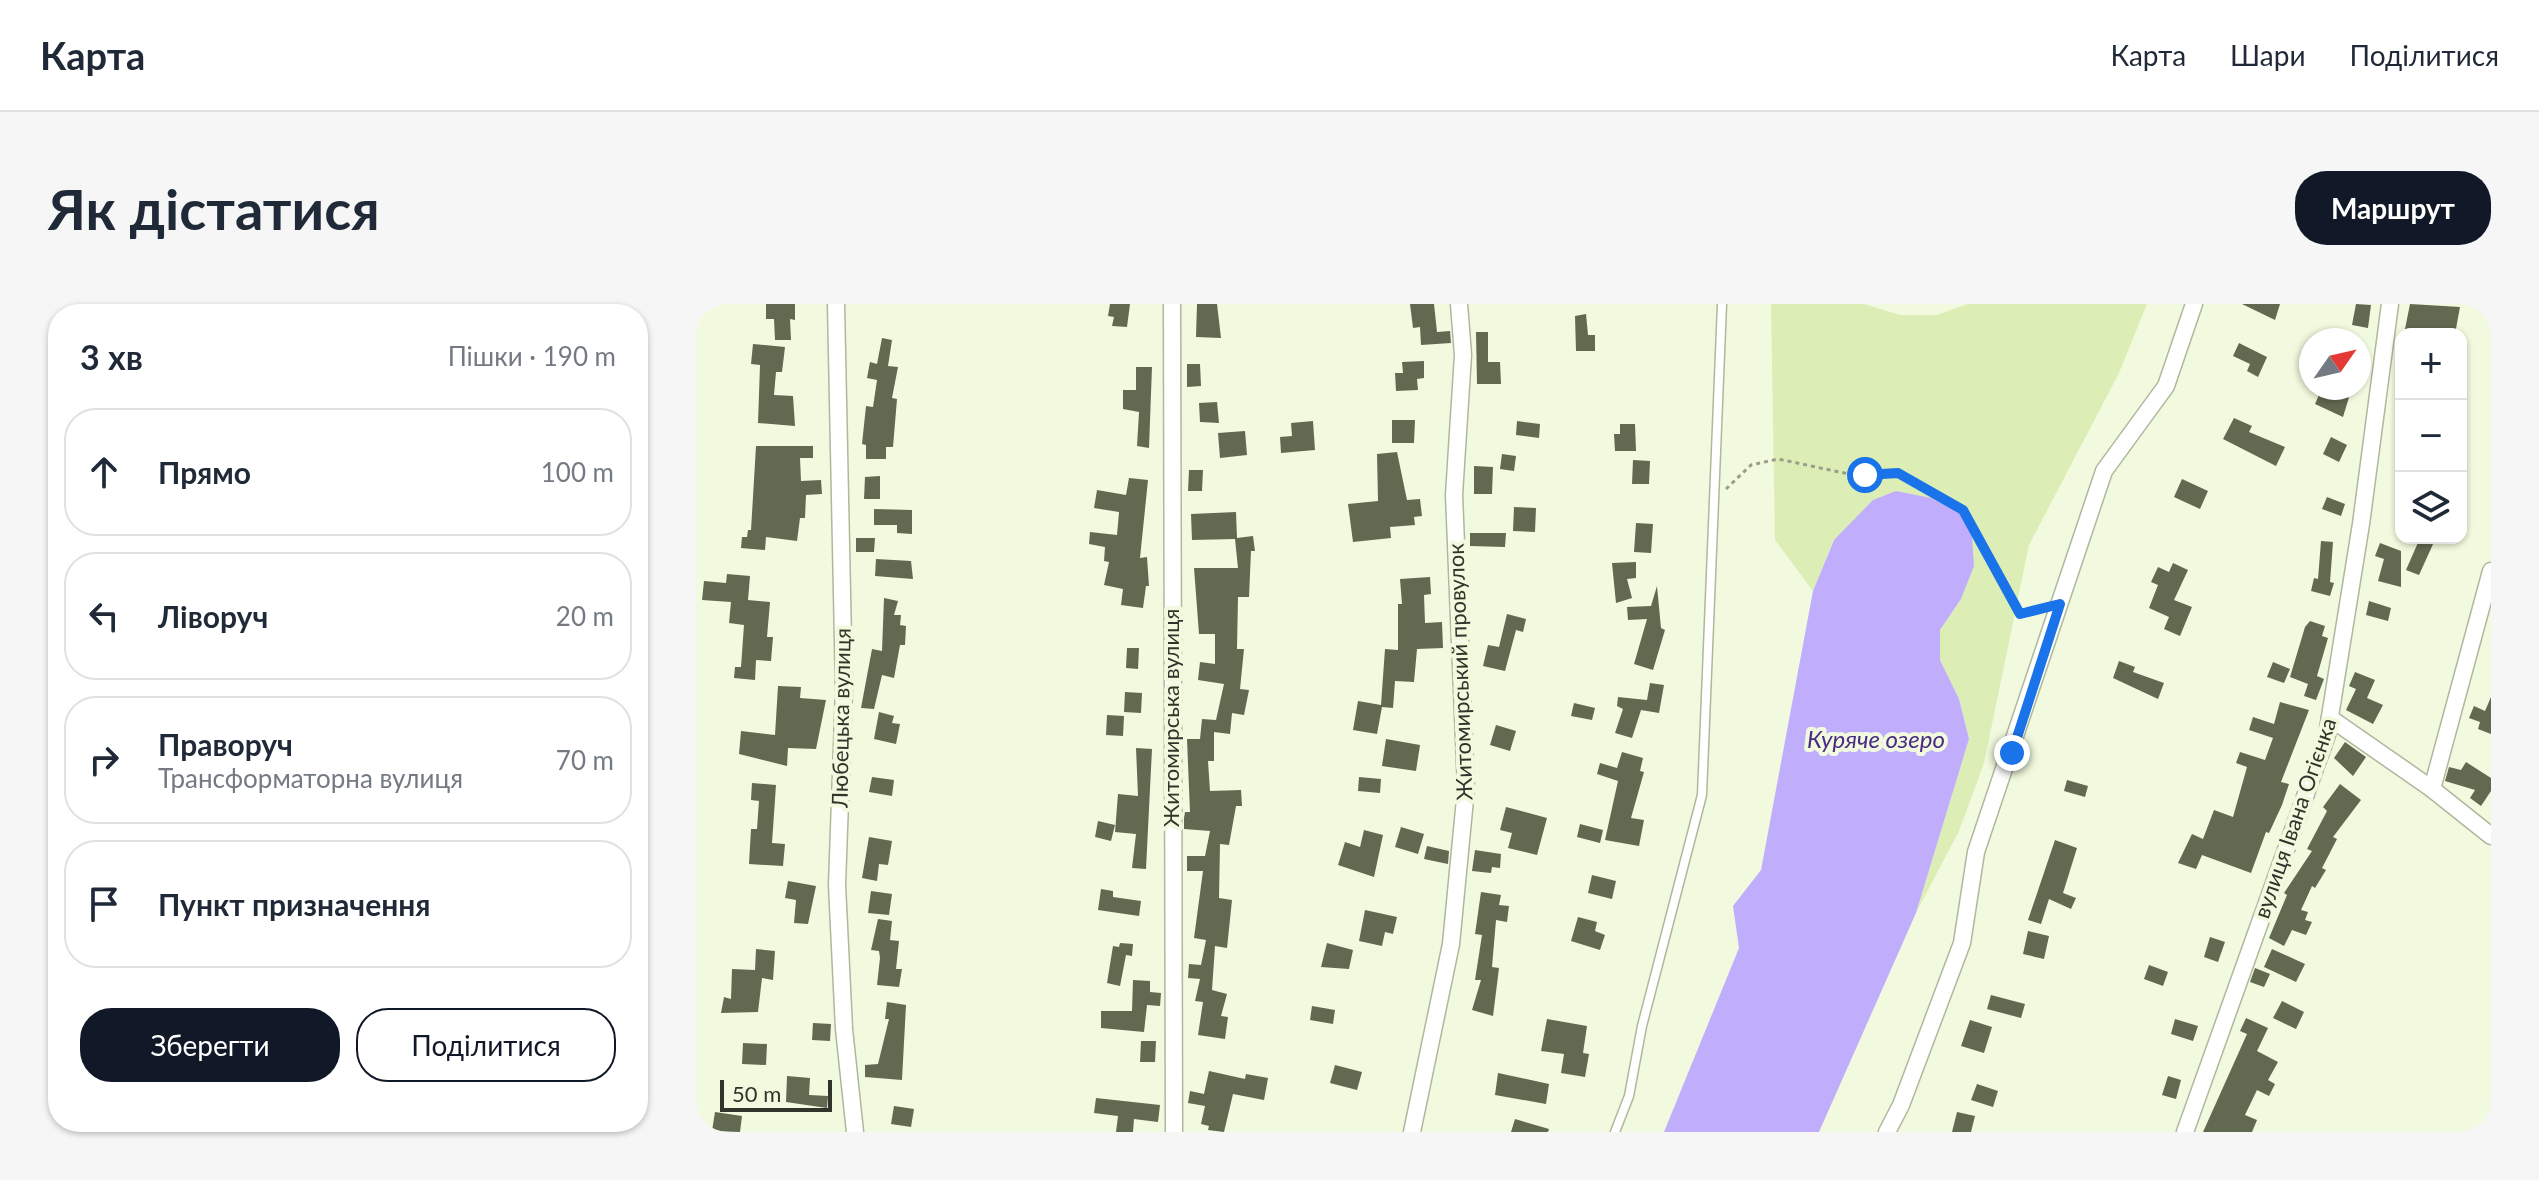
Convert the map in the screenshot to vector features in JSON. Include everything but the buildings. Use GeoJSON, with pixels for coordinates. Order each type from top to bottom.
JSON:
{"type":"FeatureCollection","features":[{"type":"Feature","properties":{"kind":"street","name":"Любецька вулиця"},"geometry":{"type":"LineString","coordinates":[[836,304],[844,690],[837,885],[844,1029],[855,1132]]}},
{"type":"Feature","properties":{"kind":"street","name":"Житомирська вулиця"},"geometry":{"type":"LineString","coordinates":[[1172,304],[1174,1132]]}},
{"type":"Feature","properties":{"kind":"street","name":"Житомирський провулок"},"geometry":{"type":"LineString","coordinates":[[1412,1132],[1451,944],[1466,789],[1454,495],[1463,355],[1459,304]]}},
{"type":"Feature","properties":{"kind":"street"},"geometry":{"type":"LineString","coordinates":[[1887,1132],[1901,1105],[1962,943],[1976,852],[2104,471],[2166,386],[2194,304]]}},
{"type":"Feature","properties":{"kind":"street","name":"вулиця Івана Огієнка"},"geometry":{"type":"LineString","coordinates":[[2185,1132],[2330,718],[2390,304]]}},
{"type":"Feature","properties":{"kind":"street"},"geometry":{"type":"LineString","coordinates":[[2432,789],[2491,571]]}},
{"type":"Feature","properties":{"kind":"street"},"geometry":{"type":"LineString","coordinates":[[2330,718],[2432,789],[2491,836]]}},
{"type":"Feature","properties":{"kind":"lane"},"geometry":{"type":"LineString","coordinates":[[1615,1132],[1629,1096],[1642,1026],[1702,795],[1722,304]]}},
{"type":"Feature","properties":{"kind":"path"},"geometry":{"type":"LineString","coordinates":[[1714,500],[1751,465],[1778,459],[1849,474],[1898,473],[1963,510],[2020,614],[2060,604]]}},
{"type":"Feature","properties":{"kind":"green space"},"geometry":{"type":"Polygon","coordinates":[[[1771,304],[1864,304],[1900,315],[1937,315],[1968,304],[2147,304],[2119,373],[2029,545],[1984,763],[1959,831],[1916,913],[1969,739],[1959,699],[1940,660],[1940,630],[1961,599],[1834,539],[1813,591],[1775,540],[1771,304]]]}},
{"type":"Feature","properties":{"kind":"water","name":"Куряче озеро"},"geometry":{"type":"Polygon","coordinates":[[[1896,491],[1931,498],[1960,513],[1972,537],[1974,566],[1961,599],[1940,630],[1940,660],[1959,699],[1969,739],[1916,913],[1819,1132],[1664,1132],[1739,948],[1733,906],[1761,870],[1813,591],[1834,540],[1873,500],[1896,491]]]}},
{"type":"Feature","properties":{"kind":"route"},"geometry":{"type":"LineString","coordinates":[[1865,475],[1898,473],[1963,510],[1980,536],[2020,614],[2060,604],[2012,753]]}}]}
